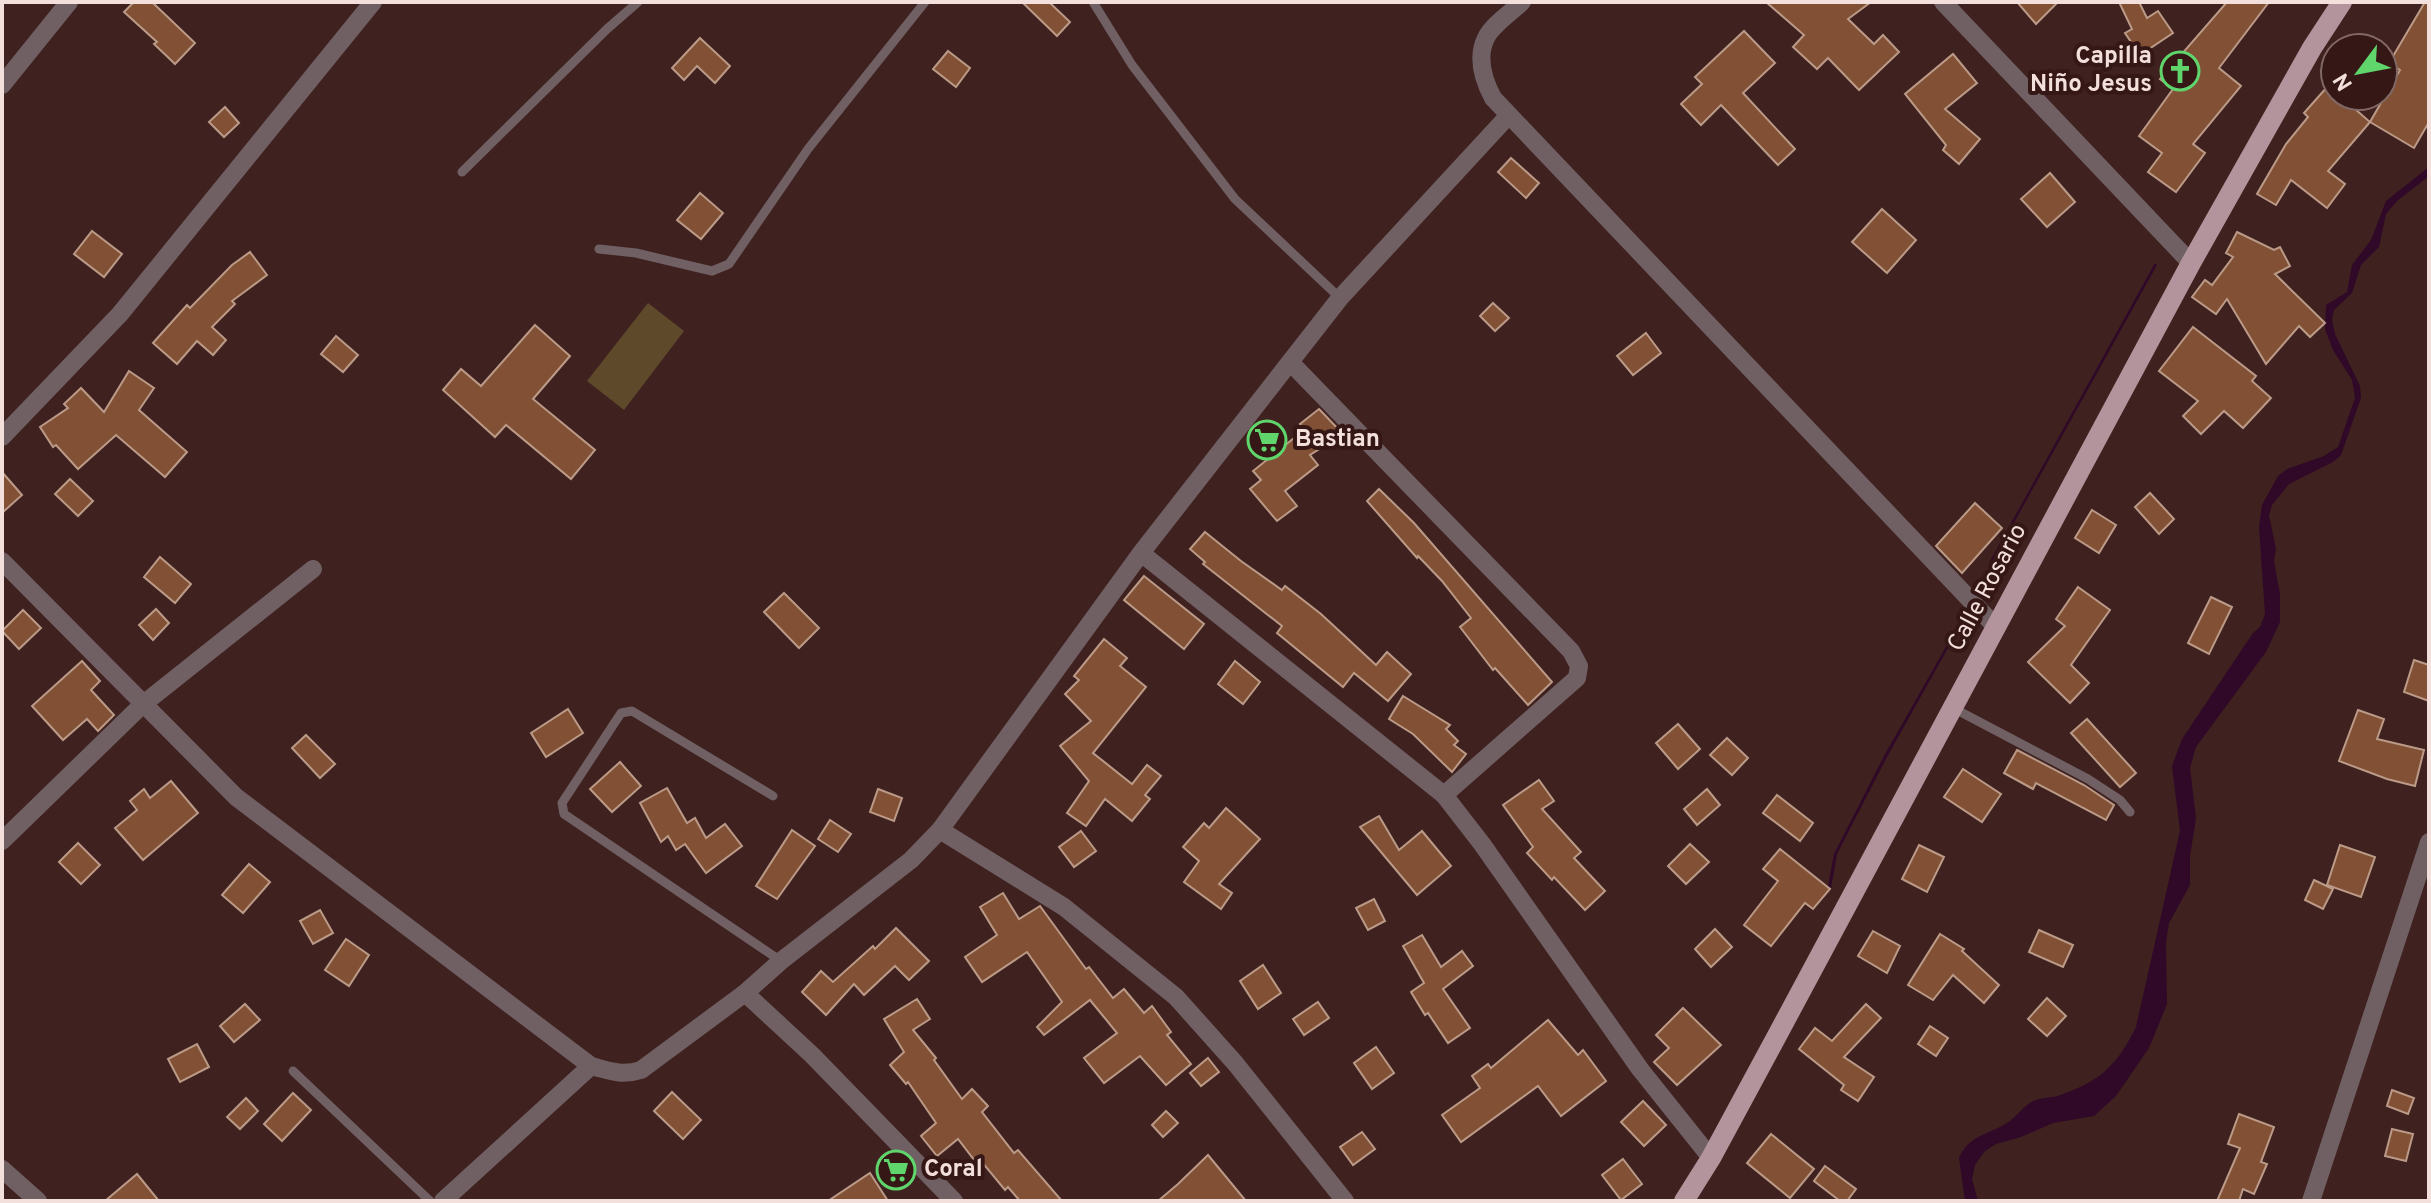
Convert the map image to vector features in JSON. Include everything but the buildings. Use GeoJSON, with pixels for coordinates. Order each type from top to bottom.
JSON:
{"type":"FeatureCollection","features":[{"type":"Feature","properties":{"kind":"main road","name":"Calle Rosario"},"geometry":{"type":"LineString","coordinates":[[1684,1201],[1711,1158],[2191,263],[2312,48],[2342,2]]}},
{"type":"Feature","properties":{"kind":"street"},"geometry":{"type":"LineString","coordinates":[[2,85],[69,2]]}},
{"type":"Feature","properties":{"kind":"street"},"geometry":{"type":"LineString","coordinates":[[2,437],[120,314],[373,2]]}},
{"type":"Feature","properties":{"kind":"street"},"geometry":{"type":"LineString","coordinates":[[1522,2],[1486,37],[1482,54],[1483,78],[1493,98],[1996,627]]}},
{"type":"Feature","properties":{"kind":"street"},"geometry":{"type":"LineString","coordinates":[[1943,2],[2191,263]]}},
{"type":"Feature","properties":{"kind":"street"},"geometry":{"type":"LineString","coordinates":[[2,561],[236,797],[591,1066],[615,1074],[629,1074],[641,1070],[745,993],[781,961],[911,860],[940,830],[1141,553],[1340,298],[1509,115]]}},
{"type":"Feature","properties":{"kind":"street"},"geometry":{"type":"LineString","coordinates":[[1290,362],[1571,651],[1579,666],[1577,678],[1444,795]]}},
{"type":"Feature","properties":{"kind":"street"},"geometry":{"type":"LineString","coordinates":[[1141,553],[1444,795],[1640,1069],[1711,1158]]}},
{"type":"Feature","properties":{"kind":"street"},"geometry":{"type":"LineString","coordinates":[[2,841],[142,705],[313,569]]}},
{"type":"Feature","properties":{"kind":"street"},"geometry":{"type":"LineString","coordinates":[[940,830],[1064,907],[1176,997],[1235,1063],[1345,1201]]}},
{"type":"Feature","properties":{"kind":"street"},"geometry":{"type":"LineString","coordinates":[[2311,1201],[2429,842]]}},
{"type":"Feature","properties":{"kind":"street"},"geometry":{"type":"LineString","coordinates":[[745,993],[812,1055],[954,1201]]}},
{"type":"Feature","properties":{"kind":"street"},"geometry":{"type":"LineString","coordinates":[[443,1201],[591,1066]]}},
{"type":"Feature","properties":{"kind":"street"},"geometry":{"type":"LineString","coordinates":[[2,1169],[38,1201]]}},
{"type":"Feature","properties":{"kind":"lane"},"geometry":{"type":"LineString","coordinates":[[462,172],[638,2]]}},
{"type":"Feature","properties":{"kind":"lane"},"geometry":{"type":"LineString","coordinates":[[599,249],[636,253],[712,271],[729,264],[808,149],[925,2]]}},
{"type":"Feature","properties":{"kind":"lane"},"geometry":{"type":"LineString","coordinates":[[1093,2],[1132,65],[1235,199],[1340,298]]}},
{"type":"Feature","properties":{"kind":"lane"},"geometry":{"type":"LineString","coordinates":[[1953,708],[2088,779],[2120,800],[2130,812]]}},
{"type":"Feature","properties":{"kind":"lane"},"geometry":{"type":"LineString","coordinates":[[773,796],[632,711],[621,713],[562,803],[564,814],[781,961]]}},
{"type":"Feature","properties":{"kind":"lane"},"geometry":{"type":"LineString","coordinates":[[293,1071],[430,1201]]}},
{"type":"Feature","properties":{"kind":"shaded area"},"geometry":{"type":"Polygon","coordinates":[[[2429,167],[2429,176],[2397,201],[2386,214],[2379,247],[2361,265],[2352,293],[2334,310],[2335,334],[2360,386],[2361,398],[2341,455],[2289,484],[2272,505],[2269,515],[2276,549],[2274,561],[2280,594],[2280,622],[2266,652],[2196,747],[2190,768],[2196,818],[2190,856],[2190,885],[2169,923],[2166,943],[2167,1004],[2149,1048],[2116,1096],[2094,1116],[2053,1123],[1985,1151],[1975,1165],[1972,1179],[1978,1201],[1965,1201],[1959,1158],[1963,1150],[1980,1136],[2007,1123],[2032,1102],[2074,1090],[2097,1078],[2115,1061],[2136,1027],[2180,831],[2172,766],[2182,739],[2260,627],[2265,614],[2259,527],[2262,505],[2278,476],[2287,469],[2324,456],[2338,447],[2355,398],[2352,380],[2333,350],[2325,329],[2326,305],[2347,292],[2352,265],[2371,240],[2386,201],[2429,167]]]}},
{"type":"Feature","properties":{"kind":"shaded area"},"geometry":{"type":"Polygon","coordinates":[[[2155,263],[2157,265],[1989,563],[2155,263]]]}},
{"type":"Feature","properties":{"kind":"shaded area"},"geometry":{"type":"Polygon","coordinates":[[[648,303],[684,331],[624,410],[587,381],[648,303]]]}},
{"type":"Feature","properties":{"kind":"shaded area"},"geometry":{"type":"Polygon","coordinates":[[[1960,622],[1837,854],[1831,888],[1828,886],[1834,854],[1884,756],[1960,622]]]}},
{"type":"Feature","properties":{"kind":"place","name":"Capilla Niño Jesus"},"geometry":{"type":"Point","coordinates":[2180,71]}},
{"type":"Feature","properties":{"kind":"place","name":"Bastian"},"geometry":{"type":"Point","coordinates":[1267,440]}},
{"type":"Feature","properties":{"kind":"place","name":"Coral"},"geometry":{"type":"Point","coordinates":[896,1170]}}]}
